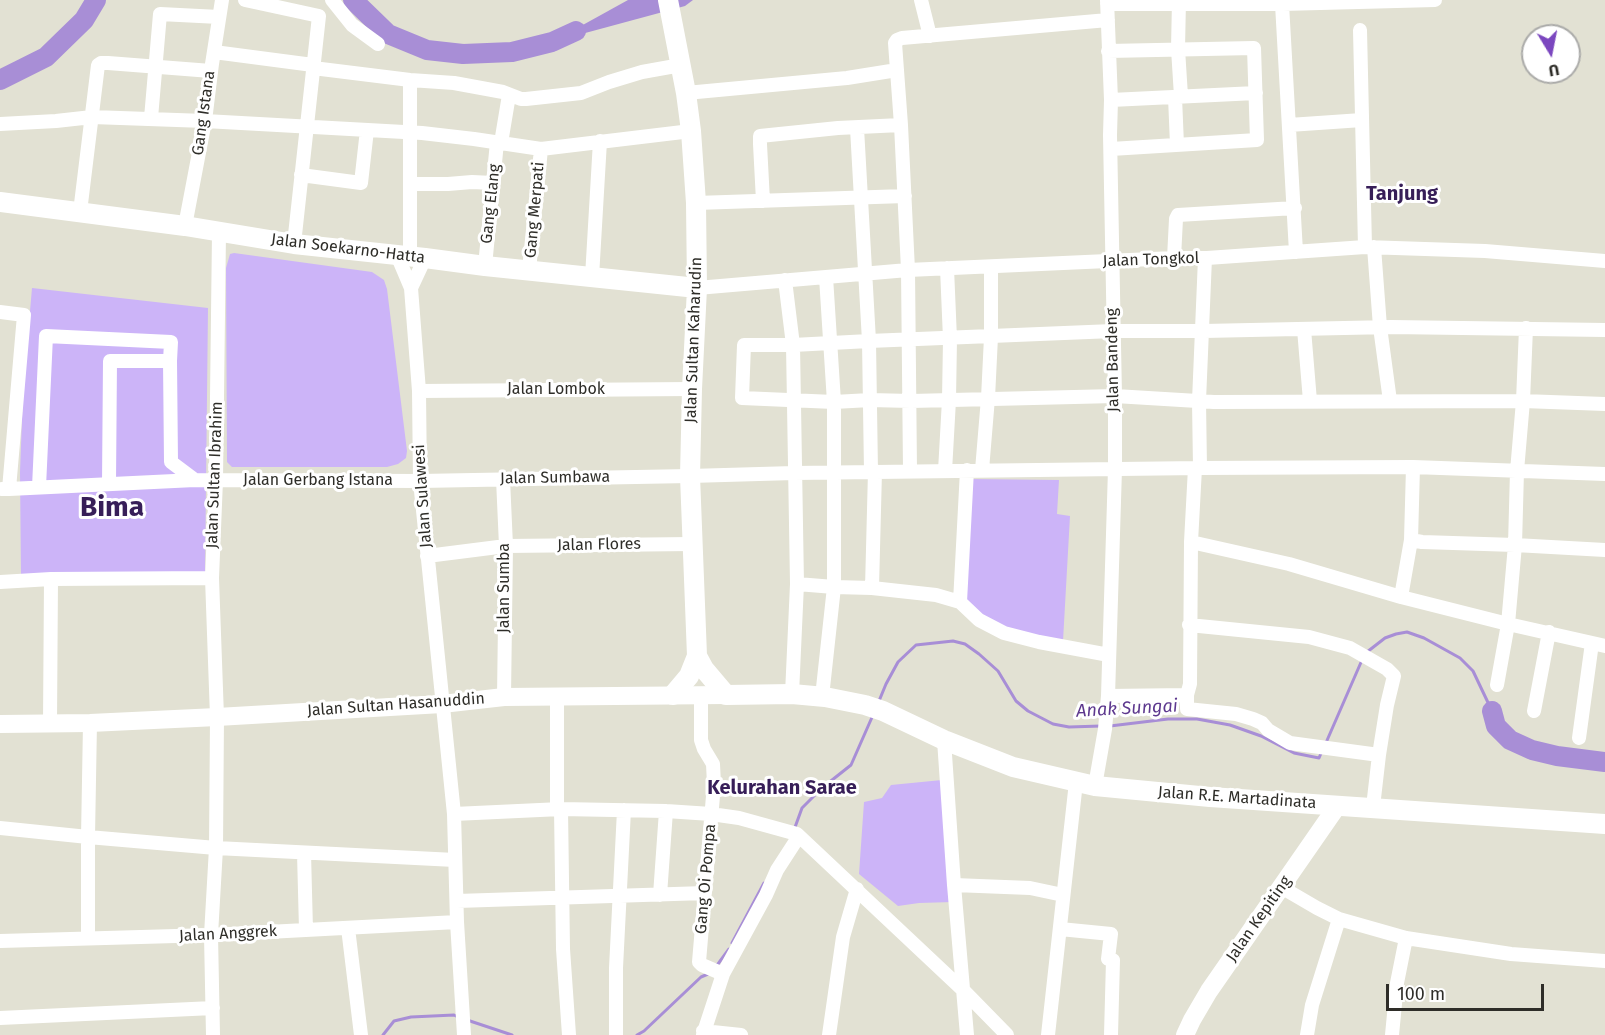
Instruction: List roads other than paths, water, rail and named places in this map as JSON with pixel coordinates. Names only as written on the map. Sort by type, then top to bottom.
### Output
[{"type":"highway","name":"Jalan Sultan Kaharudin","points":[[668,0],[686,93],[696,203],[697,288],[690,476],[697,656]]},
{"type":"highway","name":"Jalan Soekarno-Hatta","points":[[0,202],[185,226],[294,244],[697,288]]},
{"type":"highway","points":[[697,656],[704,669],[726,695]]},
{"type":"highway","points":[[672,695],[688,676],[697,656]]},
{"type":"highway","name":"Jalan Sultan Hasanuddin","points":[[726,695],[792,694],[822,697]]},
{"type":"highway","name":"Jalan R.E. Martadinata","points":[[822,697],[874,708],[944,740],[1013,767],[1095,786],[1210,797],[1605,824]]},
{"type":"main road","name":"Jalan Sultan Hasanuddin","points":[[0,724],[90,723],[217,717],[442,704],[504,698],[726,695]]},
{"type":"main road","name":"Jalan Kepiting","points":[[1185,1035],[1209,990],[1338,805]]},
{"type":"street","name":"Gang Istana","points":[[185,226],[205,121],[222,0]]},
{"type":"street","points":[[245,0],[319,16],[294,244]]},
{"type":"street","points":[[332,0],[352,25],[378,44]]},
{"type":"street","points":[[921,0],[930,36]]},
{"type":"street","points":[[1107,2],[1282,4],[1435,0]]},
{"type":"street","name":"Jalan Bandeng","points":[[1095,786],[1108,696],[1115,469],[1111,100],[1107,2]]},
{"type":"street","points":[[1177,145],[1179,2]]},
{"type":"street","points":[[1282,4],[1296,252]]},
{"type":"street","points":[[151,118],[160,14],[219,18]]},
{"type":"street","points":[[910,471],[908,270],[895,47],[897,40],[1108,20]]},
{"type":"street","points":[[1360,30],[1369,247],[1390,401]]},
{"type":"street","points":[[1108,51],[1254,48],[1256,93],[1257,141],[1111,149]]},
{"type":"street","points":[[214,52],[410,80],[454,83],[503,92],[521,99],[581,93],[642,72],[681,65]]},
{"type":"street","points":[[80,212],[98,65],[108,63],[211,70]]},
{"type":"street","points":[[686,93],[847,78],[897,70]]},
{"type":"street","points":[[410,80],[411,256]]},
{"type":"street","points":[[1111,100],[1256,93]]},
{"type":"street","name":"Gang Elang","points":[[485,266],[493,183],[509,95]]},
{"type":"street","points":[[0,124],[92,117],[151,118],[410,132],[541,149],[691,131]]},
{"type":"street","points":[[1289,125],[1362,120]]},
{"type":"street","points":[[764,201],[760,136],[901,125]]},
{"type":"street","points":[[857,128],[869,341],[873,472],[873,588]]},
{"type":"street","points":[[301,175],[361,183],[367,130]]},
{"type":"street","points":[[592,277],[600,141]]},
{"type":"street","name":"Gang Merpati","points":[[529,270],[541,149]]},
{"type":"street","points":[[410,184],[493,183]]},
{"type":"street","points":[[696,203],[905,196]]},
{"type":"street","points":[[1174,258],[1178,215],[1295,208]]},
{"type":"street","name":"Jalan Sultan Ibrahim","points":[[213,1035],[211,935],[216,848],[217,717],[212,578],[216,480],[219,232]]},
{"type":"street","name":"Jalan Tongkol","points":[[697,288],[865,272],[1205,258],[1369,247],[1485,251],[1605,261]]},
{"type":"street","name":"Jalan Sulawesi","points":[[411,256],[411,288]]},
{"type":"street","name":"Jalan Sulawesi","points":[[411,256],[411,288],[419,391],[420,481],[454,814],[457,922],[464,1035]]},
{"type":"street","points":[[1205,258],[1197,468],[1191,542],[1190,684],[1187,709],[1236,714],[1262,723],[1268,730],[1290,742],[1379,755]]},
{"type":"street","points":[[982,470],[991,337],[991,267]]},
{"type":"street","points":[[945,471],[950,339],[947,268]]},
{"type":"street","points":[[822,697],[834,587],[834,402],[826,277]]},
{"type":"street","points":[[785,280],[793,345],[794,401],[796,584],[792,694]]},
{"type":"street","points":[[0,312],[24,315],[4,489]]},
{"type":"street","points":[[1605,330],[1380,327],[1201,332],[1113,331],[793,345],[744,345],[742,398],[834,402],[1115,396],[1199,401],[1523,401],[1605,404]]},
{"type":"street","points":[[1304,328],[1310,401]]},
{"type":"street","points":[[1497,685],[1508,624],[1515,545],[1526,328]]},
{"type":"street","points":[[39,487],[46,336],[171,342],[171,462],[195,480]]},
{"type":"street","points":[[109,483],[110,361],[170,361]]},
{"type":"street","name":"Jalan Lombok","points":[[419,391],[692,389]]},
{"type":"street","points":[[1401,597],[1411,540],[1413,467]]},
{"type":"street","name":"Jalan Sumbawa","points":[[420,481],[835,472],[1197,468],[1413,467],[1605,474]]},
{"type":"street","points":[[960,602],[967,470]]},
{"type":"street","name":"Jalan Sumba","points":[[503,479],[506,546],[504,698]]},
{"type":"street","name":"Jalan Gerbang Istana","points":[[4,489],[195,480],[420,481]]},
{"type":"street","points":[[1411,540],[1605,550]]},
{"type":"street","points":[[1191,542],[1288,564],[1401,597],[1598,645],[1580,738]]},
{"type":"street","name":"Jalan Flores","points":[[427,556],[506,546],[692,544]]},
{"type":"street","points":[[0,582],[51,579],[212,578]]},
{"type":"street","points":[[50,723],[51,579]]},
{"type":"street","points":[[796,584],[873,588],[936,595],[960,602],[979,620],[1004,633],[1109,655]]},
{"type":"street","points":[[1189,625],[1309,636],[1350,648],[1394,675],[1379,755],[1373,807]]},
{"type":"street","points":[[1534,711],[1549,633]]},
{"type":"street","name":"Gang Oi Pompa","points":[[701,695],[701,740],[713,764],[714,784],[705,893],[713,968]]},
{"type":"street","points":[[1108,696],[1187,695]]},
{"type":"street","points":[[557,696],[563,949],[569,1035]]},
{"type":"street","points":[[88,938],[90,723]]},
{"type":"street","points":[[944,740],[967,1035]]},
{"type":"street","points":[[1048,1035],[1076,782]]},
{"type":"street","points":[[454,814],[559,809],[666,811],[739,818],[794,833],[964,990],[1007,1035]]},
{"type":"street","points":[[616,1035],[616,968],[624,810]]},
{"type":"street","points":[[660,895],[666,811]]},
{"type":"street","points":[[0,828],[216,848],[455,861]]},
{"type":"street","points":[[741,1035],[703,1033],[713,968],[766,895],[794,833]]},
{"type":"street","points":[[304,853],[306,930]]},
{"type":"street","points":[[954,885],[1030,888],[1063,895]]},
{"type":"street","points":[[1281,887],[1339,919],[1406,938],[1511,954],[1605,961]]},
{"type":"street","points":[[829,1035],[841,947],[857,890]]},
{"type":"street","points":[[457,902],[488,899],[562,899],[705,893]]},
{"type":"street","points":[[1307,1035],[1312,1005],[1339,919]]},
{"type":"street","name":"Jalan Anggrek","points":[[0,940],[211,935],[457,922]]},
{"type":"street","points":[[348,928],[361,1035]]},
{"type":"street","points":[[1060,929],[1111,934],[1108,959],[1113,960],[1111,1035]]},
{"type":"street","points":[[1392,1035],[1397,983],[1406,938]]},
{"type":"street","points":[[0,1018],[213,1008]]},
{"type":"waterway","points":[[0,80],[46,57],[84,20],[96,0]]},
{"type":"waterway","points":[[353,0],[388,34],[427,50],[463,54],[512,52],[552,42],[576,31]]},
{"type":"waterway","name":"Anak Sungai","points":[[1367,652],[1385,638],[1396,634],[1407,632],[1424,638],[1460,658],[1473,671],[1492,711]]},
{"type":"waterway","name":"Anak Sungai","points":[[879,701],[898,662],[916,645],[953,641],[965,644],[998,671],[1016,701],[1028,711],[1053,724],[1069,727],[1101,726]]},
{"type":"waterway","name":"Anak Sungai","points":[[1325,745],[1362,660]]},
{"type":"waterway","points":[[1492,711],[1496,726],[1510,740],[1532,750],[1557,756],[1605,762]]},
{"type":"waterway","name":"Anak Sungai","points":[[794,830],[802,808],[822,788],[851,765],[873,715]]},
{"type":"waterway","name":"Anak Sungai","points":[[1110,726],[1168,719],[1197,719],[1230,725],[1261,736],[1294,753],[1319,758],[1322,751]]},
{"type":"waterway","name":"Anak Sungai","points":[[732,943],[764,883]]},
{"type":"waterway","name":"Anak Sungai","points":[[715,968],[729,949]]},
{"type":"waterway","name":"Anak Sungai","points":[[637,1035],[701,977],[708,974]]},
{"type":"waterway","name":"Anak Sungai","points":[[383,1035],[394,1021],[411,1017],[454,1015],[458,1017]]},
{"type":"waterway","name":"Anak Sungai","points":[[467,1020],[512,1035]]},
{"type":"district","name":"Tanjung","points":[[1402,194]]},
{"type":"district","name":"Bima","points":[[112,508]]},
{"type":"district","name":"Kelurahan Sarae","points":[[782,788]]}]
